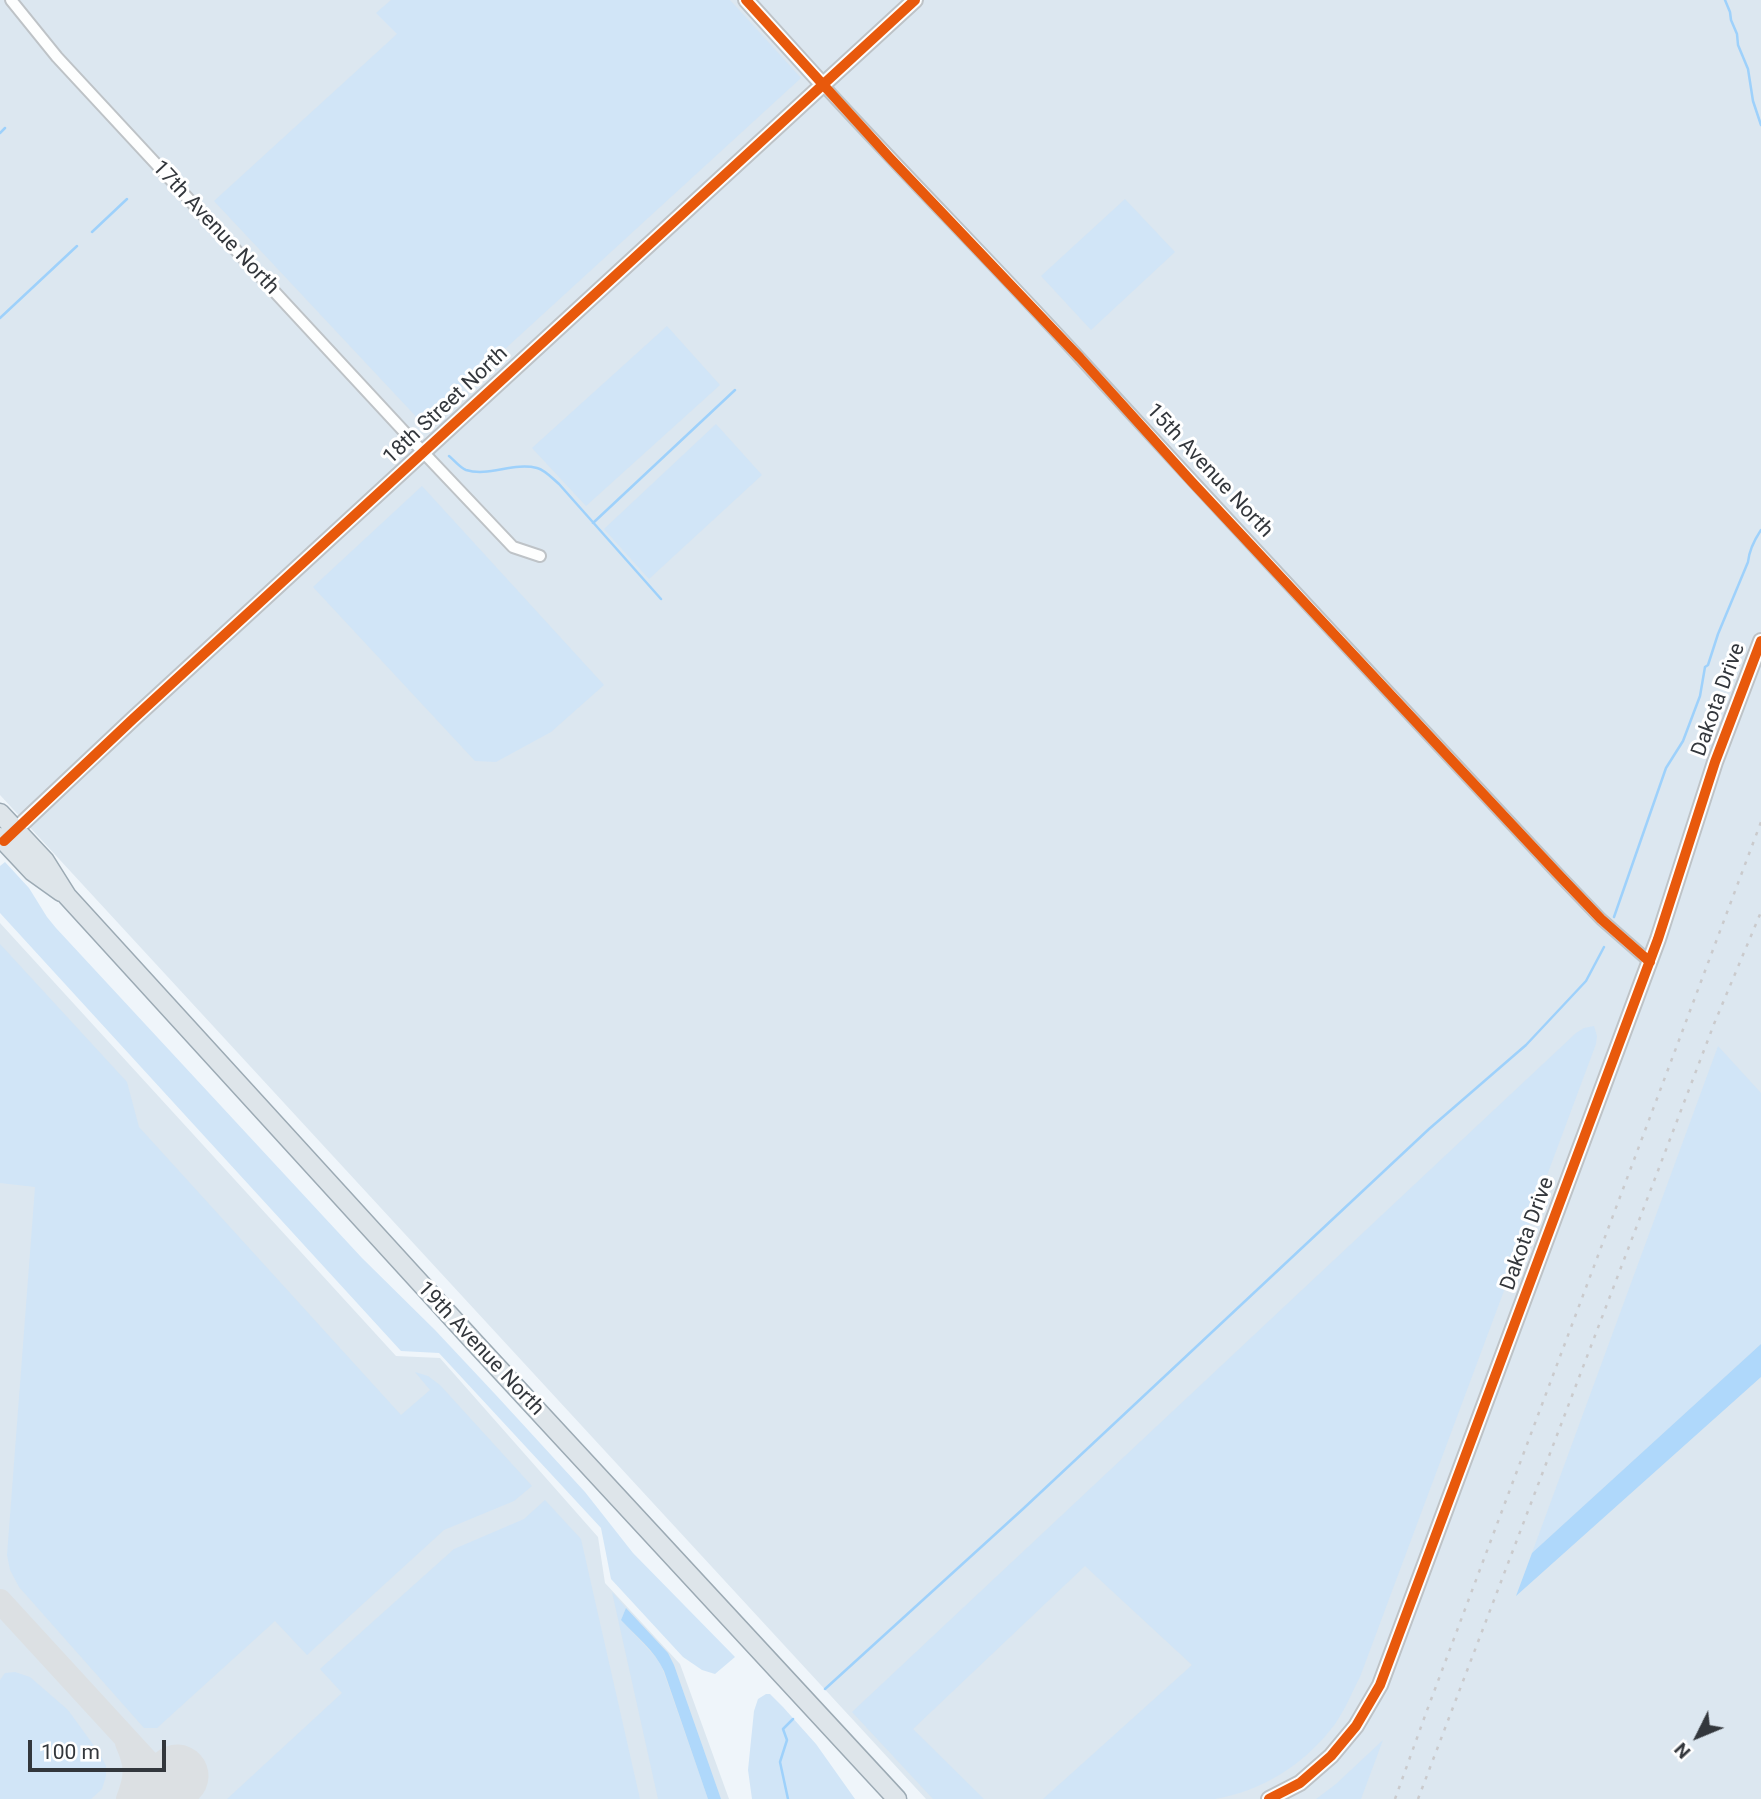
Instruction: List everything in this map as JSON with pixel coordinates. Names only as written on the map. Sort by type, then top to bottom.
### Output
[{"type":"main road","name":"19th Avenue North","points":[[0,813],[6,836],[45,861],[67,896],[253,1101],[897,1799]]},
{"type":"street","name":"17th Avenue North","points":[[10,0],[66,67],[423,453],[513,547],[540,556]]},
{"type":"street","name":"15th Avenue North","points":[[746,0],[1548,864],[1601,919],[1650,962]]},
{"type":"street","name":"18th Street North","points":[[6,836],[915,0]]},
{"type":"street","name":"Dakota Drive","points":[[1269,1799],[1300,1783],[1331,1756],[1356,1726],[1380,1685],[1650,962],[1715,762],[1761,641]]},
{"type":"shaded area","points":[[0,0],[1761,0],[1761,1799],[926,1799],[0,795]]},
{"type":"shaded area","points":[[391,0],[730,0],[801,78],[423,424],[214,201],[397,34],[376,13]]},
{"type":"shaded area","points":[[1125,199],[1175,252],[1091,330],[1041,276]]},
{"type":"shaded area","points":[[667,326],[720,385],[586,506],[532,448]]},
{"type":"shaded area","points":[[716,424],[762,475],[649,579],[604,529]]},
{"type":"shaded area","points":[[422,486],[604,685],[551,732],[496,762],[475,761],[313,587]]},
{"type":"shaded area","points":[[5,862],[29,888],[56,928],[362,1258],[495,1394],[585,1492],[633,1553],[735,1657],[715,1674],[702,1670],[683,1657],[611,1579],[601,1528],[439,1353],[401,1351],[0,913],[0,866]]},
{"type":"shaded area","points":[[0,923],[396,1356],[440,1358],[598,1537],[605,1583],[680,1664],[729,1799],[0,1799]]},
{"type":"shaded area","points":[[0,944],[127,1082],[139,1127],[401,1415],[430,1390],[415,1372],[428,1376],[440,1385],[532,1486],[514,1501],[444,1530],[307,1655],[275,1621],[157,1728],[144,1728],[19,1587],[10,1570],[7,1555],[35,1187],[0,1183]]},
{"type":"shaded area","points":[[1594,1026],[1596,1044],[1360,1677],[1339,1719],[1323,1738],[1297,1763],[1282,1773],[1250,1790],[1215,1799],[1043,1799],[1192,1665],[1085,1566],[913,1729],[984,1799],[933,1799],[852,1712],[1576,1033]]},
{"type":"shaded area","points":[[1718,1046],[1761,1093],[1761,1344],[1532,1553]]},
{"type":"shaded area","points":[[1761,1344],[1761,1377],[1516,1596],[1532,1553]]},
{"type":"shaded area","points":[[545,1500],[581,1539],[640,1799],[227,1799],[342,1693],[320,1669],[454,1549],[524,1519]]},
{"type":"shaded area","points":[[612,1592],[626,1608],[621,1620],[660,1662],[708,1799],[658,1799]]},
{"type":"shaded area","points":[[626,1608],[668,1653],[674,1665],[721,1799],[708,1799],[664,1671],[650,1650],[621,1620]]},
{"type":"shaded area","points":[[15,1672],[30,1677],[68,1710],[100,1754],[106,1766],[106,1776],[102,1789],[91,1799],[0,1799],[0,1680],[5,1673]]},
{"type":"shaded area","points":[[770,1694],[783,1707],[816,1744],[855,1799],[752,1799],[748,1770],[754,1711],[758,1699]]},
{"type":"shaded area","points":[[1383,1740],[1361,1799],[1316,1799],[1336,1784]]},
{"type":"waterway","points":[[1725,0],[1748,69],[1753,101],[1761,125]]},
{"type":"waterway","points":[[0,133],[5,128]]},
{"type":"waterway","points":[[92,232],[127,199]]},
{"type":"waterway","points":[[0,318],[77,246]]},
{"type":"waterway","points":[[593,523],[735,390]]},
{"type":"waterway","points":[[449,456],[464,469],[475,472],[519,467],[537,468],[546,472],[661,599]]},
{"type":"waterway","points":[[1614,917],[1666,768],[1683,741],[1700,696],[1705,667],[1761,530]]},
{"type":"waterway","points":[[825,1689],[1024,1508],[1429,1129],[1526,1045],[1586,981],[1604,947]]},
{"type":"waterway","points":[[788,1799],[780,1762],[787,1740],[783,1729],[793,1719]]},
{"type":"taxiway","points":[[0,1601],[179,1799]]},
{"type":"taxiway","points":[[127,1743],[135,1771],[128,1799]]},
{"type":"runway","points":[[152,1799],[177,1776]]},
{"type":"railway","points":[[1395,1799],[1761,822]]},
{"type":"railway","points":[[1418,1799],[1714,1024],[1761,912]]},
{"type":"cycle path","points":[[746,0],[1557,873],[1601,919],[1650,962]]},
{"type":"cycle path","points":[[4,841],[133,719],[915,0]]},
{"type":"cycle path","points":[[1269,1799],[1300,1783],[1331,1756],[1356,1726],[1380,1685],[1658,939],[1715,762],[1761,641]]}]
